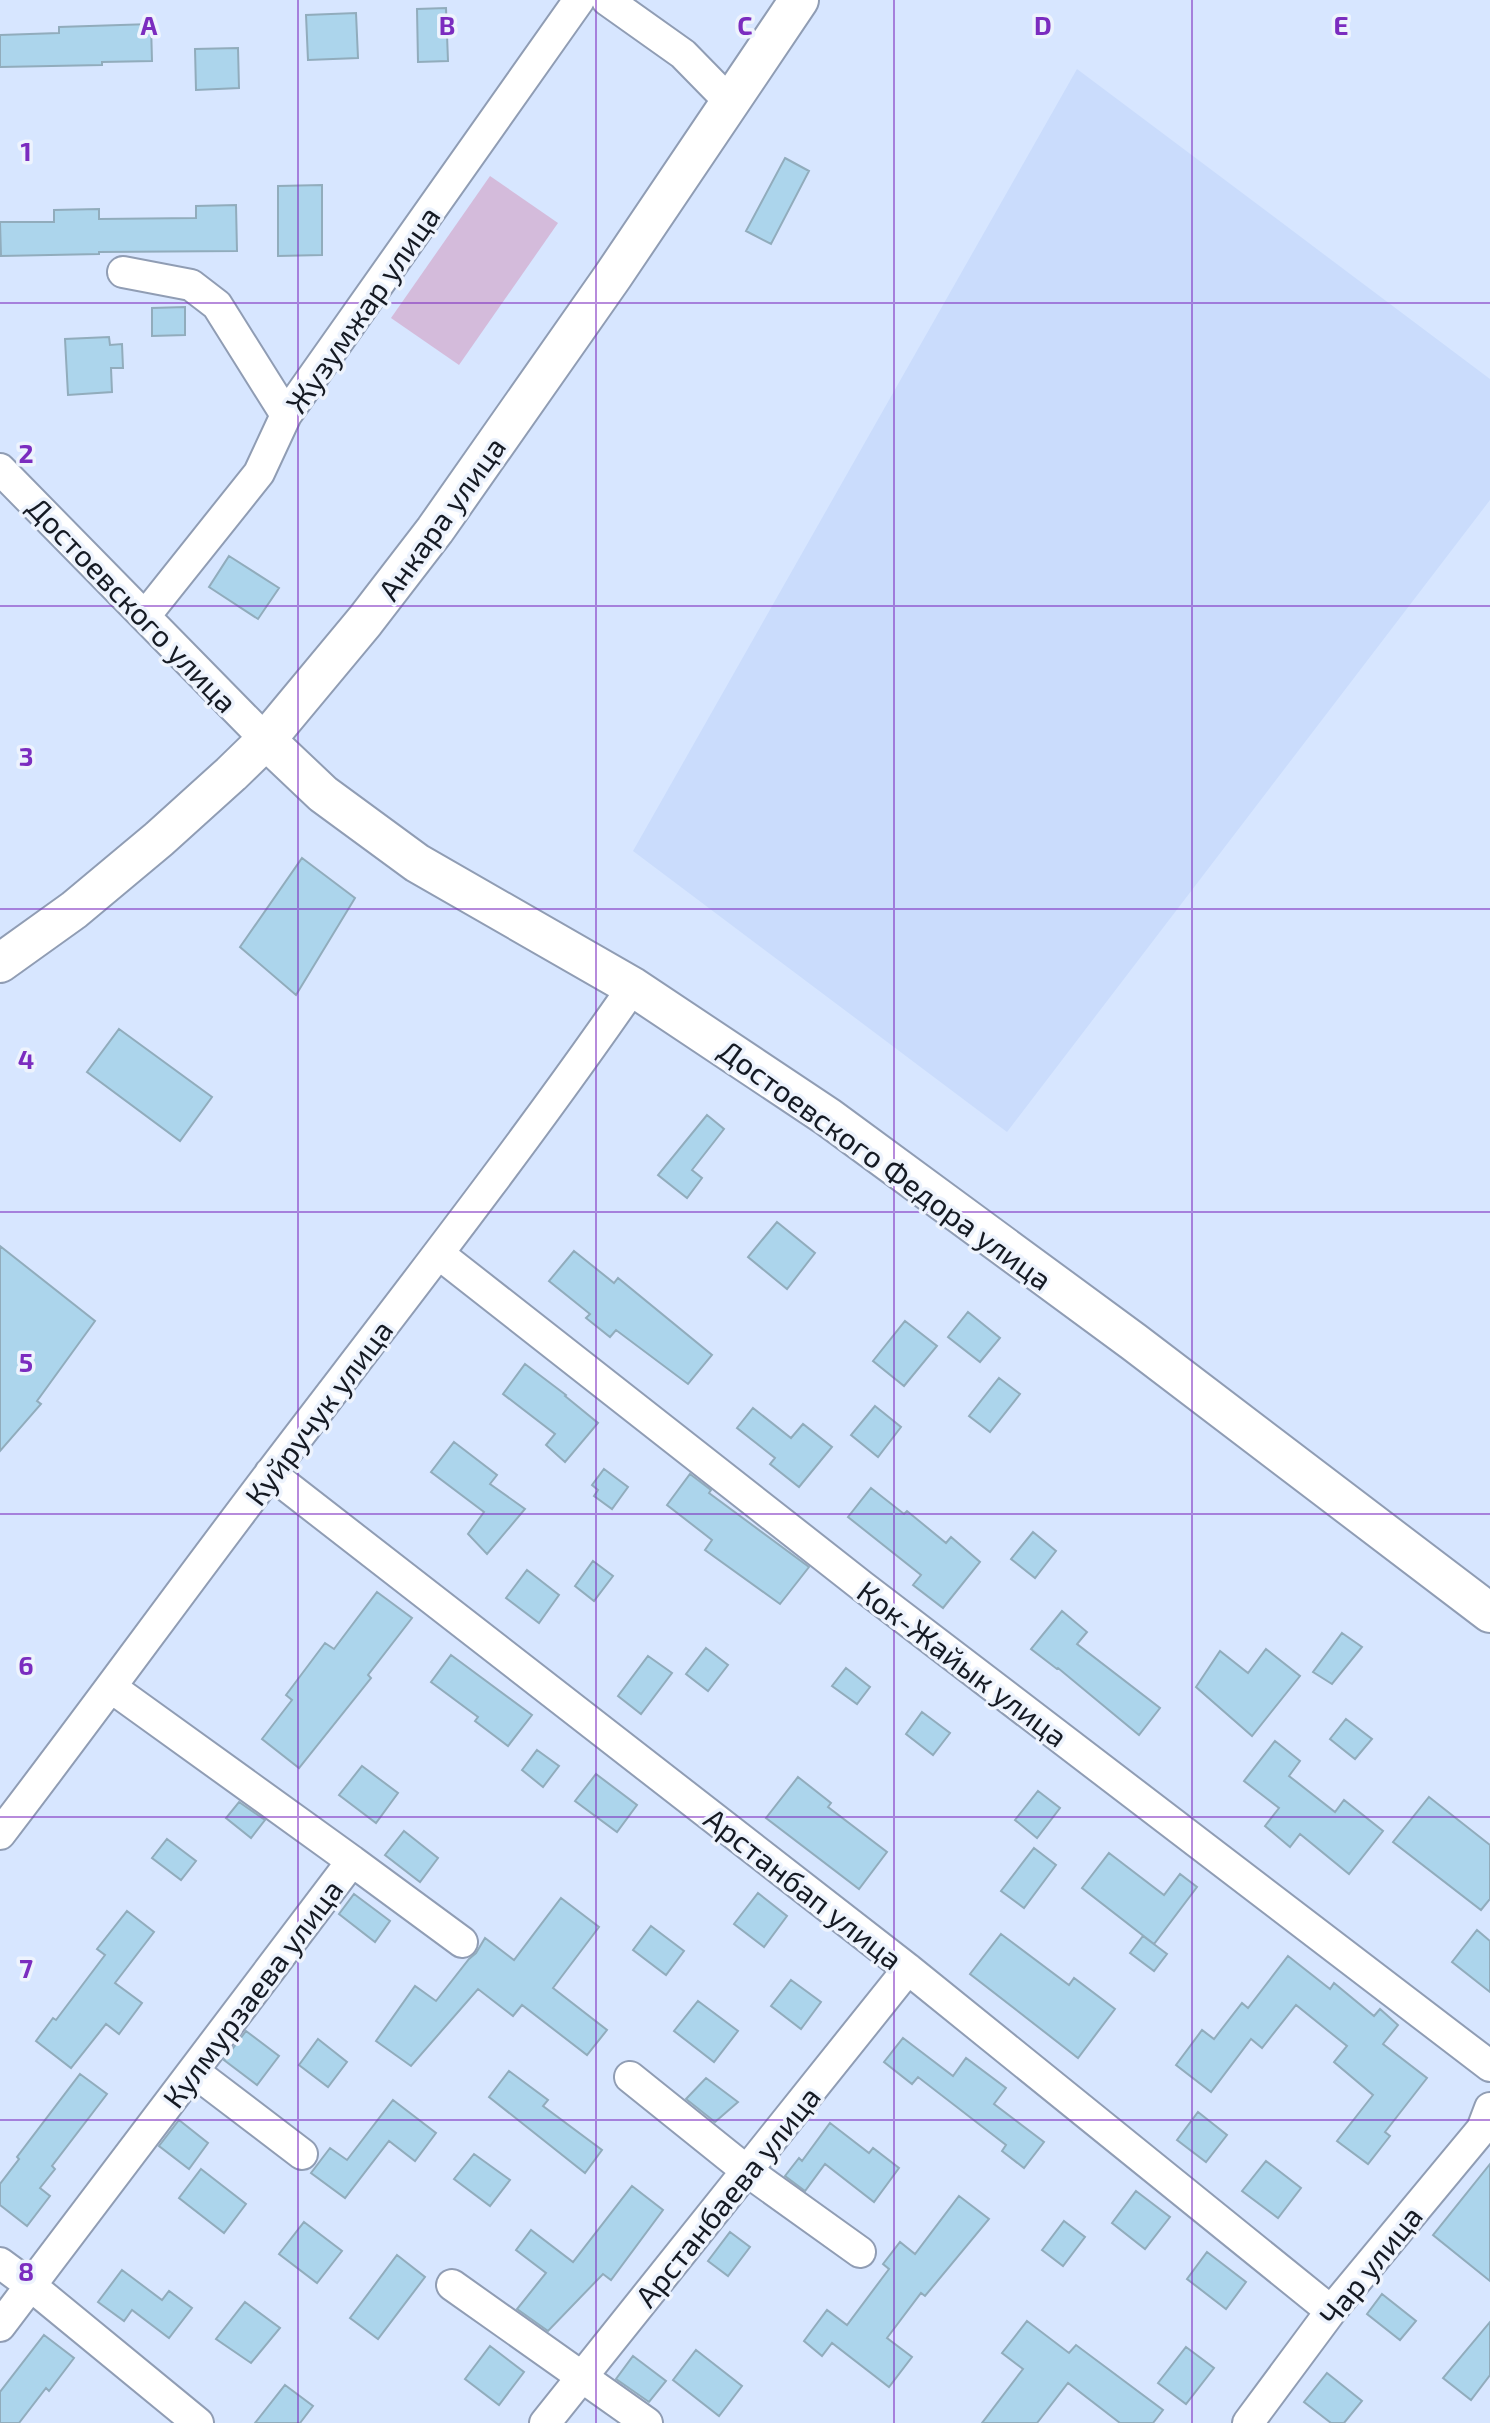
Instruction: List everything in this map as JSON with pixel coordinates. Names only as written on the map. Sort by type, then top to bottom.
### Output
[{"type":"main road","name":"Анкара улица","points":[[0,963],[74,910],[159,839],[266,740],[365,621],[435,530],[613,276],[799,0]]},
{"type":"main road","name":"Достоевского Федора улица","points":[[266,740],[323,794],[417,863],[633,987],[828,1117],[1134,1342],[1490,1613]]},
{"type":"street","name":"Жузумжар улица","points":[[145,616],[259,473],[286,415],[579,0]]},
{"type":"street","points":[[607,0],[683,54],[730,102]]},
{"type":"street","points":[[123,272],[191,285],[217,305],[286,415]]},
{"type":"street","name":"Достоевского улица","points":[[0,469],[266,740]]},
{"type":"street","name":"Куйручук улица","points":[[0,1834],[270,1473],[439,1254],[633,987]]},
{"type":"street","name":"Кок-Жайык улица","points":[[439,1254],[862,1586],[1490,2066]]},
{"type":"street","name":"Арстанбап улица","points":[[270,1473],[908,1969],[1331,2311]]},
{"type":"street","name":"Кулмурзаева улица","points":[[0,2326],[352,1861],[112,1688]]},
{"type":"street","points":[[352,1861],[462,1942]]},
{"type":"street","name":"Арстанбаева улица","points":[[545,2423],[908,1969]]},
{"type":"street","points":[[193,2071],[302,2154]]},
{"type":"street","points":[[630,2077],[747,2171],[860,2252]]},
{"type":"street","name":"Чар улица","points":[[1248,2423],[1331,2311],[1487,2124]]},
{"type":"street","points":[[0,2263],[198,2423]]},
{"type":"street","points":[[452,2285],[647,2423]]},
{"type":"shaded area","points":[[1077,69],[1490,379],[1490,500],[1007,1132],[633,851]]},
{"type":"shaded area","points":[[490,176],[558,223],[459,365],[391,318]]},
{"type":"building","points":[[446,8],[448,61],[418,62],[417,9]]},
{"type":"building","points":[[356,13],[358,58],[308,60],[306,15]]},
{"type":"building","points":[[151,24],[152,61],[0,67],[0,35],[59,33],[59,27]]},
{"type":"building","points":[[238,48],[239,88],[196,90],[195,49]]},
{"type":"building","points":[[785,158],[809,171],[771,244],[746,231]]},
{"type":"building","points":[[322,185],[322,255],[278,256],[278,186]]},
{"type":"building","points":[[236,205],[237,251],[1,256],[0,222],[54,222],[54,210],[99,209],[99,219],[196,218],[196,206]]},
{"type":"building","points":[[185,307],[185,335],[152,336],[152,308]]},
{"type":"building","points":[[109,337],[110,345],[122,344],[123,368],[111,368],[112,392],[68,395],[65,339]]},
{"type":"building","points":[[229,556],[279,588],[258,619],[209,587]]},
{"type":"building","points":[[302,858],[355,898],[296,995],[240,947]]},
{"type":"building","points":[[119,1029],[212,1097],[180,1141],[87,1072]]},
{"type":"building","points":[[707,1115],[724,1129],[692,1170],[702,1178],[687,1198],[658,1175]]},
{"type":"building","points":[[777,1222],[815,1253],[787,1289],[748,1257]]},
{"type":"building","points":[[0,1246],[95,1321],[37,1401],[41,1404],[0,1451]]},
{"type":"building","points":[[574,1251],[614,1283],[618,1278],[712,1355],[688,1384],[616,1330],[610,1337],[586,1318],[590,1314],[549,1281]]},
{"type":"building","points":[[968,1312],[1000,1338],[980,1362],[948,1337]]},
{"type":"building","points":[[905,1321],[937,1346],[904,1386],[873,1361]]},
{"type":"building","points":[[525,1364],[598,1423],[565,1462],[546,1445],[555,1434],[503,1394]]},
{"type":"building","points":[[999,1378],[1020,1394],[990,1432],[969,1416]]},
{"type":"building","points":[[875,1406],[901,1427],[878,1457],[851,1435]]},
{"type":"building","points":[[753,1408],[791,1438],[803,1424],[832,1447],[799,1487],[770,1464],[775,1458],[737,1428]]},
{"type":"building","points":[[454,1442],[497,1475],[490,1484],[525,1509],[487,1554],[468,1534],[484,1512],[431,1472]]},
{"type":"building","points":[[604,1469],[628,1487],[612,1509],[594,1496],[598,1490],[592,1485]]},
{"type":"building","points":[[690,1474],[711,1490],[709,1493],[809,1567],[780,1604],[705,1550],[712,1540],[667,1505]]},
{"type":"building","points":[[871,1488],[904,1514],[907,1511],[946,1543],[951,1537],[980,1562],[943,1608],[913,1585],[921,1575],[848,1517]]},
{"type":"building","points":[[1033,1532],[1056,1551],[1035,1578],[1011,1559]]},
{"type":"building","points":[[593,1561],[613,1576],[594,1601],[575,1586]]},
{"type":"building","points":[[527,1570],[559,1595],[539,1623],[506,1598]]},
{"type":"building","points":[[377,1592],[412,1618],[368,1675],[371,1678],[299,1768],[262,1739],[292,1700],[286,1695],[325,1643],[334,1649]]},
{"type":"building","points":[[1062,1611],[1087,1632],[1077,1644],[1160,1708],[1139,1735],[1031,1649]]},
{"type":"building","points":[[1342,1633],[1362,1647],[1332,1684],[1313,1672]]},
{"type":"building","points":[[706,1648],[728,1665],[708,1691],[686,1674]]},
{"type":"building","points":[[1266,1649],[1300,1676],[1252,1736],[1196,1687],[1220,1651],[1248,1673]]},
{"type":"building","points":[[451,1655],[532,1715],[508,1746],[475,1721],[478,1717],[431,1682]]},
{"type":"building","points":[[648,1656],[672,1673],[641,1714],[618,1696]]},
{"type":"building","points":[[846,1668],[870,1687],[857,1704],[832,1686]]},
{"type":"building","points":[[922,1712],[950,1733],[933,1755],[906,1734]]},
{"type":"building","points":[[1346,1719],[1372,1739],[1355,1759],[1330,1739]]},
{"type":"building","points":[[1275,1741],[1300,1761],[1289,1776],[1335,1812],[1344,1800],[1383,1831],[1349,1874],[1300,1834],[1290,1847],[1265,1826],[1279,1808],[1244,1781]]},
{"type":"building","points":[[537,1750],[559,1766],[543,1787],[522,1770]]},
{"type":"building","points":[[362,1766],[398,1793],[376,1823],[339,1795]]},
{"type":"building","points":[[596,1774],[637,1805],[617,1832],[575,1801]]},
{"type":"building","points":[[798,1777],[831,1803],[828,1807],[887,1852],[859,1889],[766,1818]]},
{"type":"building","points":[[1038,1791],[1060,1808],[1037,1838],[1015,1820]]},
{"type":"building","points":[[1429,1797],[1490,1845],[1490,1899],[1481,1910],[1393,1842]]},
{"type":"building","points":[[239,1802],[265,1820],[251,1838],[226,1818]]},
{"type":"building","points":[[404,1831],[438,1858],[420,1882],[385,1855]]},
{"type":"building","points":[[167,1839],[196,1861],[181,1880],[152,1858]]},
{"type":"building","points":[[1034,1848],[1056,1865],[1024,1908],[1001,1891]]},
{"type":"building","points":[[1109,1853],[1164,1895],[1180,1874],[1197,1887],[1154,1944],[1082,1888]]},
{"type":"building","points":[[758,1893],[787,1916],[764,1947],[734,1924]]},
{"type":"building","points":[[354,1894],[390,1921],[375,1942],[339,1914]]},
{"type":"building","points":[[561,1898],[599,1927],[553,1988],[607,2030],[587,2055],[522,2005],[513,2016],[478,1989],[411,2066],[376,2041],[415,1986],[436,2001],[485,1938],[514,1960]]},
{"type":"building","points":[[127,1911],[154,1932],[115,1983],[142,2003],[119,2034],[106,2024],[71,2068],[36,2041],[53,2018],[56,2020],[105,1955],[97,1949]]},
{"type":"building","points":[[651,1926],[684,1951],[666,1975],[633,1950]]},
{"type":"building","points":[[1477,1930],[1490,1941],[1490,1992],[1452,1962]]},
{"type":"building","points":[[1001,1934],[1069,1985],[1074,1978],[1115,2009],[1078,2058],[970,1974]]},
{"type":"building","points":[[1143,1936],[1167,1954],[1154,1971],[1130,1953]]},
{"type":"building","points":[[1288,1956],[1330,1989],[1334,1983],[1374,2016],[1380,2009],[1398,2025],[1383,2044],[1427,2078],[1385,2132],[1390,2136],[1368,2164],[1337,2141],[1373,2095],[1334,2062],[1347,2046],[1296,2005],[1262,2048],[1251,2039],[1211,2092],[1176,2065],[1202,2030],[1214,2039],[1242,2003],[1248,2008]]},
{"type":"building","points":[[791,1980],[821,2002],[801,2029],[771,2006]]},
{"type":"building","points":[[698,2001],[738,2031],[714,2062],[674,2031]]},
{"type":"building","points":[[246,2031],[279,2056],[257,2085],[224,2060]]},
{"type":"building","points":[[903,2038],[953,2076],[966,2058],[1006,2088],[994,2104],[1044,2142],[1024,2168],[1002,2151],[1006,2145],[918,2077],[912,2084],[884,2062]]},
{"type":"building","points":[[318,2039],[347,2062],[328,2087],[299,2065]]},
{"type":"building","points":[[509,2071],[548,2100],[543,2106],[602,2150],[585,2173],[489,2097]]},
{"type":"building","points":[[80,2074],[107,2094],[52,2166],[55,2169],[40,2188],[50,2196],[27,2226],[0,2205],[0,2184]]},
{"type":"building","points":[[706,2078],[738,2102],[715,2122],[686,2099]]},
{"type":"building","points":[[393,2100],[436,2133],[415,2161],[389,2141],[345,2198],[311,2173],[330,2148],[347,2160]]},
{"type":"building","points":[[1198,2112],[1227,2135],[1206,2162],[1177,2140]]},
{"type":"building","points":[[179,2120],[208,2143],[189,2169],[159,2146]]},
{"type":"building","points":[[830,2123],[869,2153],[873,2148],[899,2168],[874,2202],[825,2164],[805,2191],[785,2176],[799,2158],[802,2161]]},
{"type":"building","points":[[474,2154],[510,2180],[490,2206],[454,2179]]},
{"type":"building","points":[[1266,2161],[1301,2188],[1278,2218],[1242,2191]]},
{"type":"building","points":[[1490,2164],[1490,2281],[1433,2235]]},
{"type":"building","points":[[201,2169],[246,2204],[224,2233],[179,2198]]},
{"type":"building","points":[[632,2186],[663,2210],[611,2280],[603,2274],[548,2331],[517,2309],[546,2273],[516,2250],[531,2230],[573,2262]]},
{"type":"building","points":[[1136,2191],[1170,2217],[1145,2249],[1112,2223]]},
{"type":"building","points":[[959,2196],[989,2219],[925,2296],[921,2293],[887,2338],[912,2357],[889,2387],[832,2343],[822,2356],[804,2341],[827,2310],[847,2325],[889,2269],[883,2264],[900,2242],[915,2254]]},
{"type":"building","points":[[1064,2221],[1085,2237],[1063,2266],[1042,2250]]},
{"type":"building","points":[[304,2222],[342,2251],[317,2283],[279,2254]]},
{"type":"building","points":[[730,2232],[750,2247],[728,2276],[708,2261]]},
{"type":"building","points":[[1207,2252],[1246,2282],[1226,2309],[1187,2279]]},
{"type":"building","points":[[397,2255],[425,2277],[378,2339],[350,2318]]},
{"type":"building","points":[[122,2270],[162,2300],[169,2291],[192,2308],[169,2338],[132,2310],[124,2321],[98,2302]]},
{"type":"building","points":[[1382,2294],[1416,2321],[1400,2340],[1367,2314]]},
{"type":"building","points":[[245,2302],[280,2328],[251,2363],[216,2339]]},
{"type":"building","points":[[1027,2321],[1069,2353],[1076,2345],[1163,2410],[1153,2423],[1120,2423],[1068,2383],[1037,2423],[982,2423],[1023,2369],[1002,2353]]},
{"type":"building","points":[[1490,2322],[1490,2375],[1471,2400],[1443,2378]]},
{"type":"building","points":[[44,2335],[74,2358],[19,2423],[0,2423],[0,2392]]},
{"type":"building","points":[[490,2346],[524,2372],[499,2405],[465,2379]]},
{"type":"building","points":[[1186,2347],[1214,2368],[1186,2404],[1158,2383]]},
{"type":"building","points":[[696,2350],[742,2386],[719,2416],[673,2380]]},
{"type":"building","points":[[633,2356],[666,2381],[649,2402],[616,2379]]},
{"type":"building","points":[[1327,2373],[1362,2401],[1344,2423],[1331,2423],[1304,2402]]},
{"type":"building","points":[[285,2385],[313,2406],[300,2423],[255,2423]]}]
